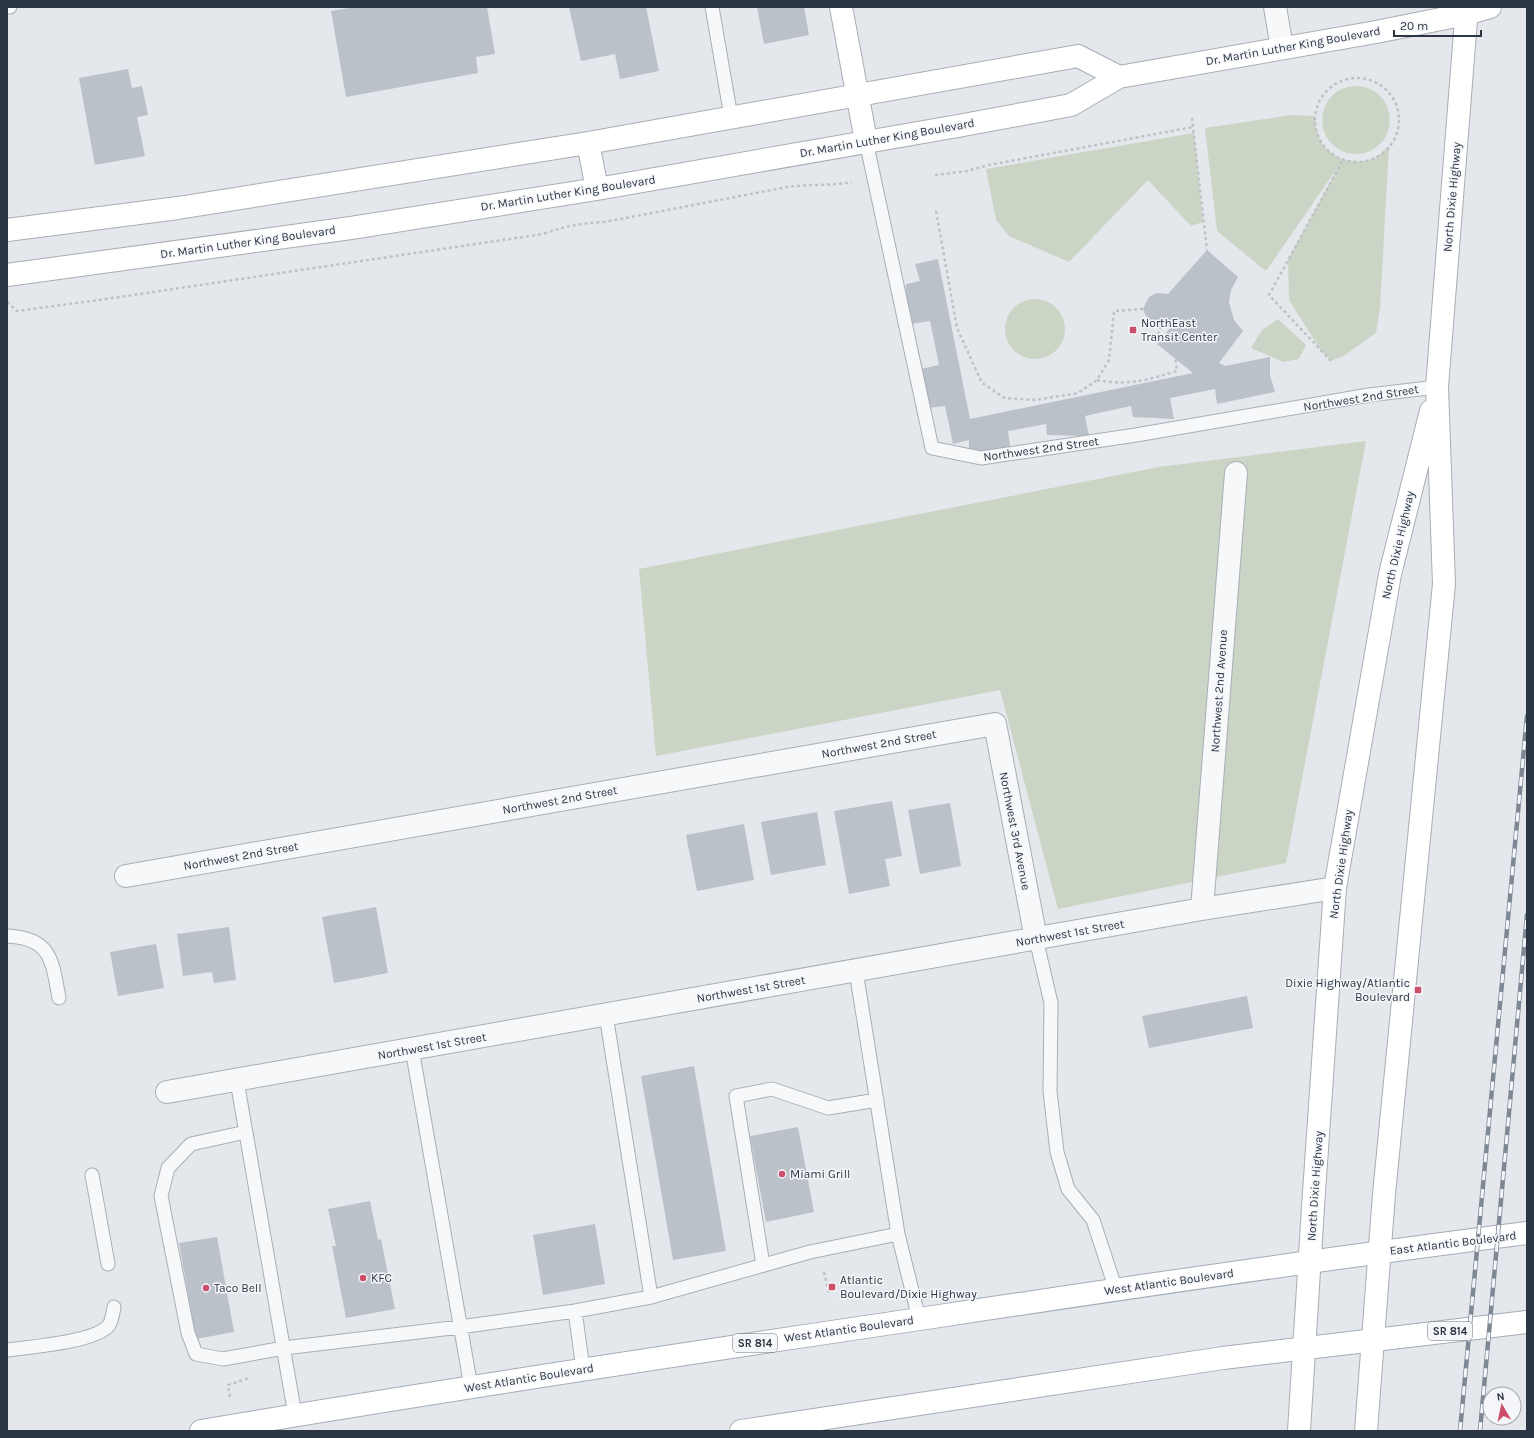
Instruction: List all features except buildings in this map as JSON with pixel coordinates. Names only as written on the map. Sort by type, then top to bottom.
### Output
[{"type":"main road","points":[[841,7],[866,142]]},
{"type":"main road","name":"Dr. Martin Luther King Boulevard","points":[[7,275],[351,228],[597,189],[1071,105],[1120,77],[1376,32],[1467,10],[1490,7]]},
{"type":"main road","name":"North Dixie Highway","points":[[1366,1431],[1379,1252],[1414,877],[1444,584],[1437,387],[1467,10]]},
{"type":"main road","points":[[7,230],[178,208],[588,142],[1078,56],[1120,77]]},
{"type":"main road","points":[[588,142],[597,189]]},
{"type":"main road","name":"North Dixie Highway","points":[[1300,1431],[1304,1349],[1335,888],[1390,574],[1437,387]]},
{"type":"main road","name":"East Atlantic Boulevard","points":[[1379,1252],[1527,1233]]},
{"type":"main road","name":"West Atlantic Boulevard","points":[[201,1431],[294,1423],[471,1387],[582,1369],[1379,1252]]},
{"type":"main road","name":"SR 814","points":[[741,1431],[1223,1358],[1527,1322]]},
{"type":"street","points":[[1276,7],[1282,48]]},
{"type":"street","name":"Northwest 2nd Avenue","points":[[1202,909],[1236,473]]},
{"type":"street","name":"Northwest 2nd Street","points":[[126,876],[994,724]]},
{"type":"street","name":"Northwest 3rd Avenue","points":[[994,724],[1036,939]]},
{"type":"street","name":"Northwest 1st Street","points":[[167,1092],[237,1081],[1202,909],[1335,888]]},
{"type":"lane","points":[[712,7],[731,117]]},
{"type":"lane","name":"Northwest 2nd Street","points":[[866,142],[932,448],[981,458],[1144,434],[1369,395],[1437,387]]},
{"type":"lane","points":[[7,936],[18,936],[33,940],[45,950],[52,963],[59,998]]},
{"type":"lane","points":[[1036,939],[1051,1003],[1050,1091],[1057,1152],[1068,1189],[1093,1220],[1116,1290]]},
{"type":"lane","points":[[856,971],[898,1234],[919,1319]]},
{"type":"lane","points":[[606,1015],[651,1297]]},
{"type":"lane","points":[[412,1050],[471,1387]]},
{"type":"lane","points":[[237,1081],[284,1348],[294,1423]]},
{"type":"lane","points":[[763,1265],[736,1096],[772,1089],[828,1108],[877,1100]]},
{"type":"lane","points":[[246,1132],[191,1144],[168,1168],[161,1196],[188,1333],[196,1354],[223,1359],[284,1348],[460,1327],[575,1311],[651,1297],[810,1252],[898,1234]]},
{"type":"lane","points":[[92,1175],[108,1264]]},
{"type":"lane","points":[[7,1350],[74,1340],[99,1334],[110,1325],[114,1307]]},
{"type":"lane","points":[[575,1311],[582,1369]]},
{"type":"path","points":[[1360,78],[1372,81],[1384,88],[1392,97],[1397,109],[1398,122],[1396,135],[1389,146],[1374,158],[1364,161],[1343,160],[1329,151],[1320,141],[1316,129],[1315,116],[1318,103],[1326,92],[1335,84],[1347,79],[1360,78]]},
{"type":"path","points":[[1192,118],[1207,250]]},
{"type":"path","points":[[935,175],[967,171],[988,165],[1193,127]]},
{"type":"path","points":[[1332,361],[1269,295],[1343,160]]},
{"type":"path","points":[[7,302],[17,311],[106,299],[543,234],[566,226],[587,222],[605,222],[787,187],[809,184],[838,184],[874,178]]},
{"type":"path","points":[[936,211],[957,328],[982,383],[1005,398],[1035,400],[1078,394],[1097,380],[1110,360],[1114,311],[1143,309]]},
{"type":"path","points":[[1097,380],[1114,383],[1145,381],[1177,371],[1175,356],[1157,339],[1162,322]]},
{"type":"path","points":[[823,1268],[829,1293]]},
{"type":"path","points":[[230,1396],[228,1385],[254,1377]]},
{"type":"green space","points":[[1356,86],[1369,89],[1380,96],[1387,107],[1390,120],[1387,133],[1380,144],[1369,151],[1356,154],[1343,151],[1332,144],[1325,133],[1322,120],[1325,107],[1332,96],[1343,89]]},
{"type":"green space","points":[[1292,115],[1315,116],[1316,128],[1324,147],[1344,160],[1359,162],[1367,161],[1378,156],[1389,146],[1380,308],[1376,333],[1345,355],[1331,361],[1320,349],[1289,300],[1288,260],[1340,164],[1266,271],[1217,231],[1205,128]]},
{"type":"green space","points":[[1194,133],[1203,222],[1191,226],[1148,180],[1069,262],[1009,236],[996,220],[986,169]]},
{"type":"green space","points":[[1035,299],[1052,304],[1060,312],[1065,329],[1060,346],[1052,354],[1035,359],[1018,354],[1010,346],[1005,329],[1010,312],[1018,304]]},
{"type":"green space","points":[[1278,319],[1306,345],[1299,359],[1283,362],[1251,348],[1262,330]]},
{"type":"green space","points":[[1366,441],[1286,863],[1058,909],[1000,690],[656,756],[639,569],[1159,467]]},
{"type":"railway","points":[[1460,1431],[1527,716]]},
{"type":"railway","points":[[1480,1431],[1527,915]]},
{"type":"place","name":"NorthEast Transit Center","points":[[1133,330]]},
{"type":"place","name":"Dixie Highway/Atlantic Boulevard","points":[[1418,990]]},
{"type":"place","name":"Miami Grill","points":[[782,1174]]},
{"type":"place","name":"KFC","points":[[363,1278]]},
{"type":"place","name":"Atlantic Boulevard/Dixie Highway","points":[[832,1287]]},
{"type":"place","name":"Taco Bell","points":[[206,1288]]}]
